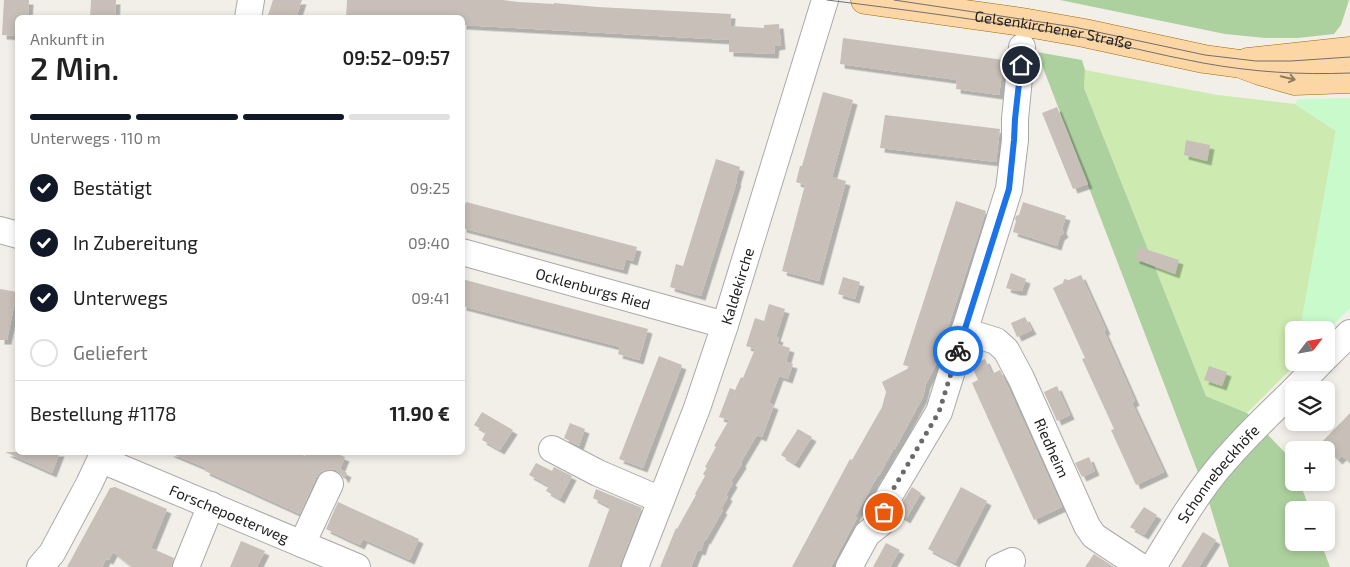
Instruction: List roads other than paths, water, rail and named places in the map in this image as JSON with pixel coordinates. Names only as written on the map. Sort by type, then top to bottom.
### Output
[{"type":"main road","name":"Gelsenkirchener Straße","points":[[864,0],[961,7],[1022,22],[1084,33],[1204,59],[1241,64],[1295,80],[1350,79]]},
{"type":"main road","name":"Gelsenkirchener Straße","points":[[1241,64],[1350,51]]},
{"type":"street","points":[[248,15],[251,0]]},
{"type":"street","name":"Kaldekirche","points":[[635,567],[698,408],[824,0]]},
{"type":"street","name":"Gelsenkirchener Straße","points":[[964,331],[1009,189],[1022,47]]},
{"type":"street","points":[[0,230],[15,233]]},
{"type":"street","name":"Ocklenburgs Ried","points":[[465,253],[725,325]]},
{"type":"street","points":[[849,567],[867,534],[882,522],[886,501],[939,412],[964,331]]},
{"type":"street","name":"Riedheim","points":[[964,331],[996,341],[1006,350],[1021,378],[1087,526],[1094,536],[1141,567]]},
{"type":"street","points":[[1335,348],[1350,333]]},
{"type":"street","name":"Schonnebeckhöfe","points":[[1303,381],[1312,371]]},
{"type":"street","name":"Schonnebeckhöfe","points":[[1152,567],[1190,506],[1216,471],[1285,399]]},
{"type":"street","points":[[552,449],[598,473],[661,500]]},
{"type":"street","points":[[40,567],[52,553],[103,456]]},
{"type":"street","name":"Forschepoeterweg","points":[[103,456],[210,505],[357,567]]},
{"type":"street","points":[[302,544],[330,484]]},
{"type":"street","points":[[186,567],[210,505]]},
{"type":"tram line","points":[[827,0],[1040,30],[1087,38],[1186,60],[1240,69],[1313,74],[1350,73]]},
{"type":"tram line","points":[[894,0],[1074,27],[1205,55],[1256,61],[1350,57]]}]
